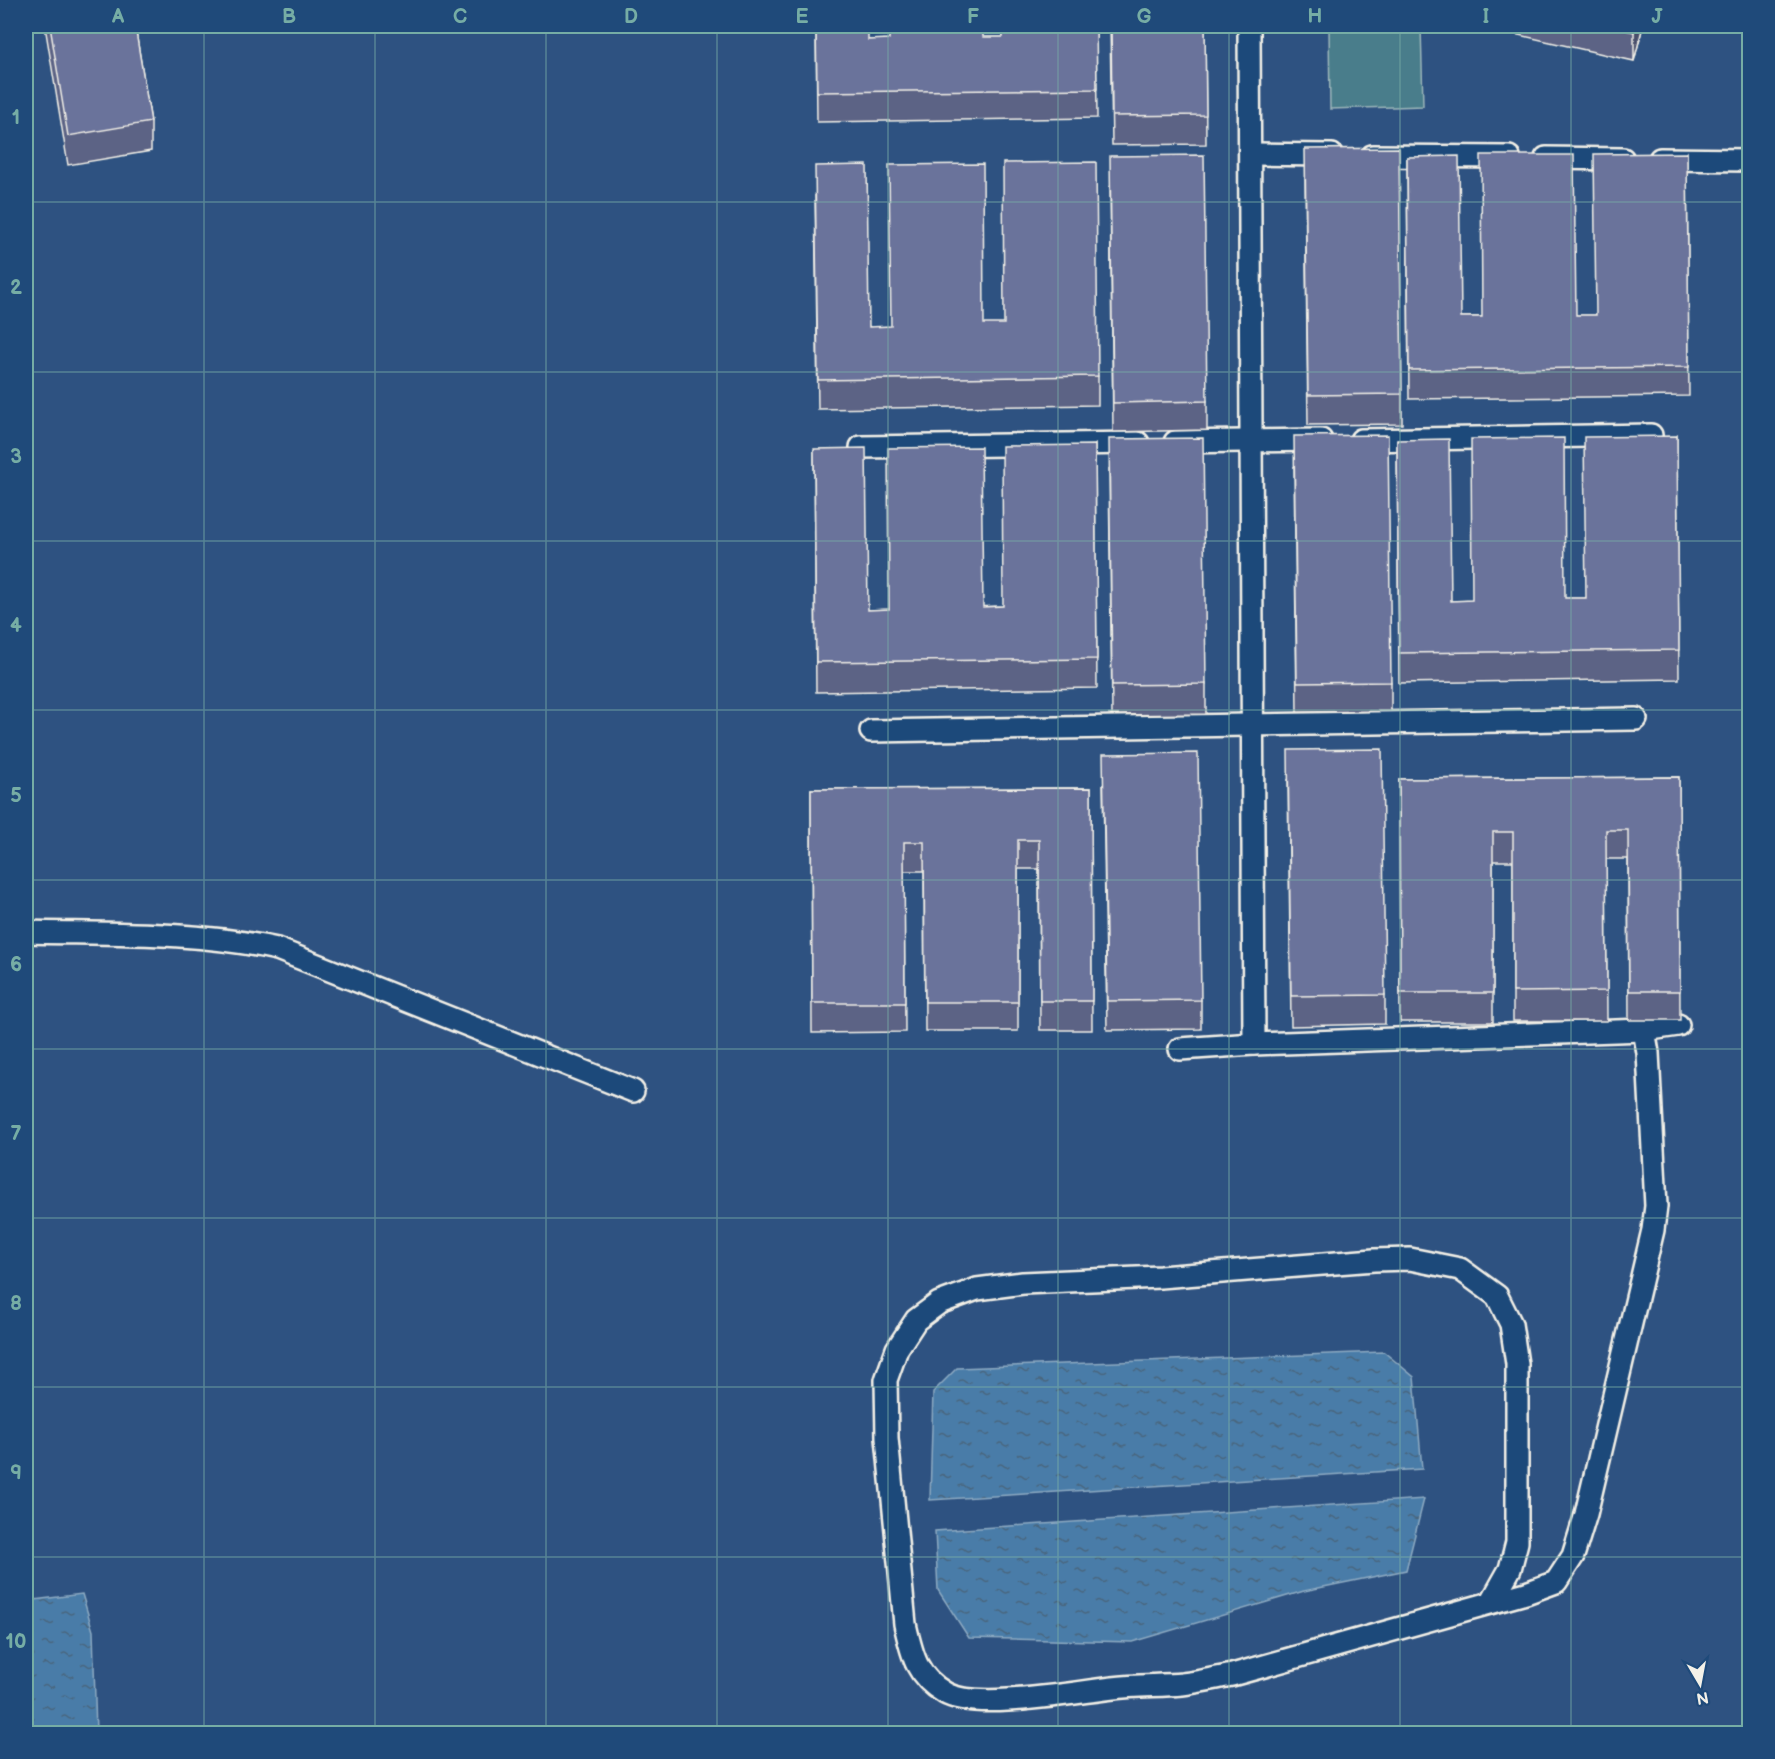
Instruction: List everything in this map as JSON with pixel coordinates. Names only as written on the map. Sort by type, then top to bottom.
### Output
[{"type":"lane","points":[[1249,26],[1254,1044]]},
{"type":"lane","points":[[1251,154],[1749,160]]},
{"type":"lane","points":[[861,447],[1651,435]]},
{"type":"lane","points":[[871,731],[1636,719]]},
{"type":"lane","points":[[26,932],[189,936],[240,941],[277,949],[633,1090]]},
{"type":"lane","points":[[1180,1049],[1254,1044],[1644,1030],[1678,1025]]},
{"type":"lane","points":[[1492,1602],[1510,1569],[1517,1542],[1517,1364],[1511,1324],[1497,1296],[1460,1269],[1410,1259],[1374,1260],[1160,1277],[1023,1283],[977,1289],[939,1303],[915,1320],[897,1349],[886,1380],[887,1438],[905,1624],[911,1653],[925,1679],[947,1695],[982,1701],[1184,1683],[1232,1675],[1526,1593],[1556,1582],[1574,1556],[1586,1514],[1653,1230],[1656,1206],[1650,1075],[1644,1030]]},
{"type":"green space","points":[[1329,26],[1421,26],[1423,106],[1330,109]]},
{"type":"water","points":[[1384,1352],[1414,1377],[1422,1469],[930,1500],[933,1392],[957,1368]]},
{"type":"water","points":[[1424,1499],[1406,1570],[1304,1591],[1132,1642],[969,1638],[938,1590],[935,1531]]},
{"type":"water","points":[[82,1594],[93,1631],[96,1733],[26,1733],[26,1601]]},
{"type":"building","points":[[50,26],[135,26],[151,122],[68,136]]},
{"type":"building","points":[[816,26],[868,26],[868,40],[889,39],[889,26],[983,26],[983,37],[1003,37],[1003,26],[1096,26],[1097,89],[817,92]]},
{"type":"building","points":[[1111,26],[1205,26],[1206,115],[1112,116]]},
{"type":"building","points":[[1606,26],[1636,26],[1634,32]]},
{"type":"building","points":[[1399,148],[1402,394],[1308,395],[1305,149]]},
{"type":"building","points":[[1687,153],[1689,367],[1409,370],[1407,157],[1459,156],[1461,317],[1482,317],[1481,155],[1574,155],[1576,315],[1596,315],[1594,154]]},
{"type":"building","points":[[1204,155],[1207,401],[1113,403],[1110,156]]},
{"type":"building","points":[[1096,162],[1098,376],[818,380],[815,166],[867,165],[869,327],[891,326],[889,165],[983,164],[984,324],[1004,324],[1003,163]]},
{"type":"building","points":[[1388,435],[1391,682],[1297,683],[1294,436]]},
{"type":"building","points":[[1677,436],[1679,650],[1399,653],[1397,440],[1449,439],[1451,601],[1472,600],[1471,439],[1564,438],[1565,598],[1586,598],[1584,437]]},
{"type":"building","points":[[1203,438],[1206,684],[1112,685],[1109,439]]},
{"type":"building","points":[[1095,445],[1097,659],[816,662],[814,449],[866,448],[868,610],[889,609],[888,448],[981,447],[983,607],[1003,606],[1002,446]]},
{"type":"building","points":[[1382,749],[1385,995],[1291,996],[1288,750]]},
{"type":"building","points":[[1198,753],[1201,1000],[1107,1001],[1103,754]]},
{"type":"building","points":[[1679,777],[1680,991],[1629,991],[1628,830],[1606,830],[1607,991],[1513,992],[1513,832],[1493,832],[1493,993],[1400,993],[1399,779]]},
{"type":"building","points":[[1091,788],[1092,1001],[1040,1001],[1039,840],[1018,840],[1018,1002],[925,1002],[924,842],[904,842],[905,1003],[812,1003],[811,789]]}]
